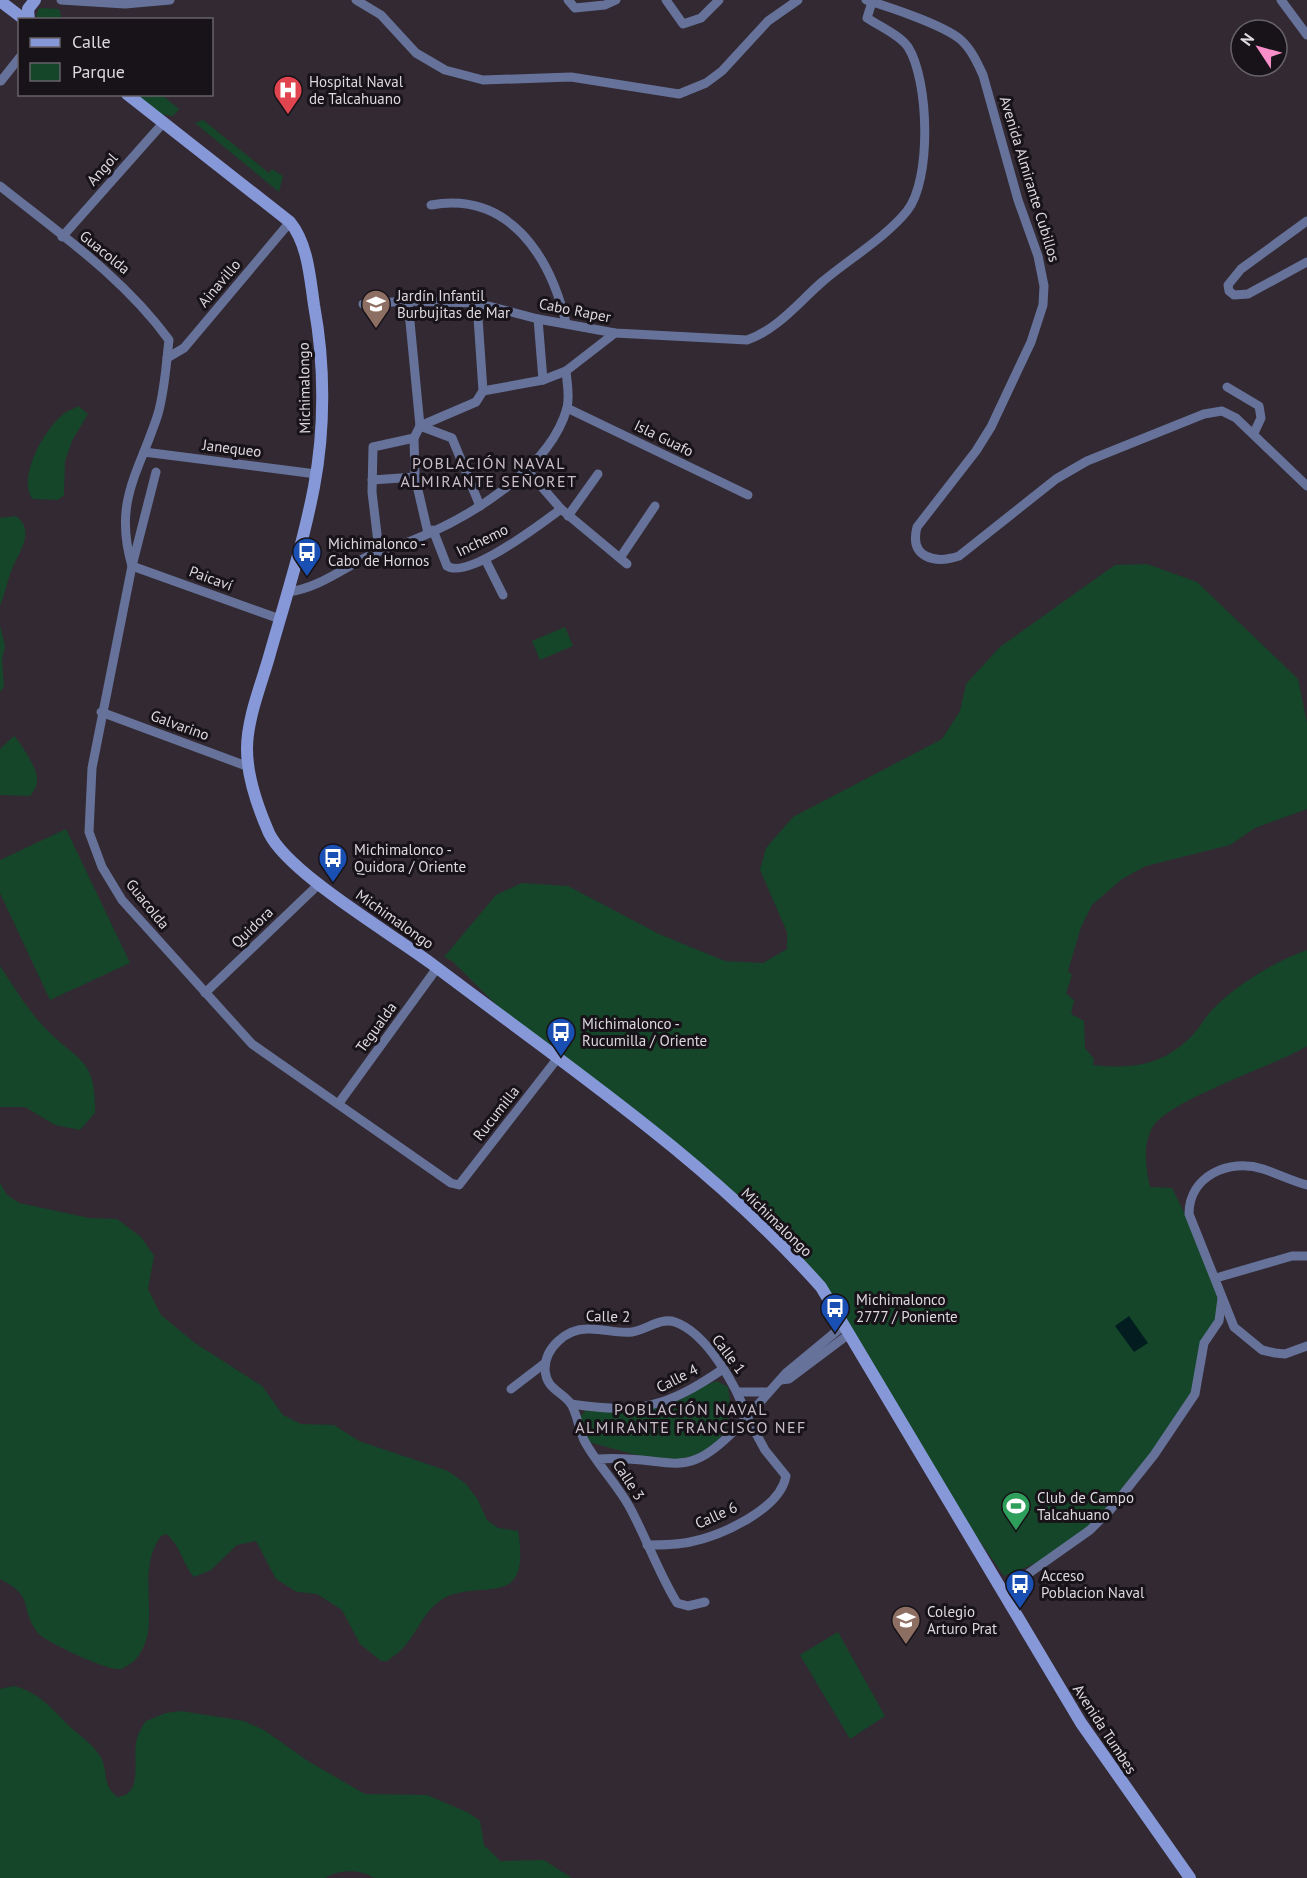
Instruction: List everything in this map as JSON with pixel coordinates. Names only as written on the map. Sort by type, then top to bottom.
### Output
[{"type":"main road","points":[[27,18],[28,9],[35,0]]},
{"type":"main road","points":[[0,1],[24,18]]},
{"type":"main road","name":"Michimalongo","points":[[130,96],[290,222],[300,237],[316,317],[322,420],[316,474],[288,592],[247,746],[249,767],[258,803],[274,842],[319,884],[437,968],[626,1110],[735,1200],[791,1254],[821,1287],[1002,1592]]},
{"type":"main road","name":"Avenida Tumbes","points":[[1002,1592],[1081,1723],[1190,1878]]},
{"type":"street","points":[[62,0],[122,2],[170,0]]},
{"type":"street","points":[[356,0],[381,15],[416,53],[445,70],[483,80],[571,77],[679,94],[706,83],[722,71],[768,21],[798,0]]},
{"type":"street","points":[[568,0],[575,8],[605,5],[616,0]]},
{"type":"street","points":[[666,0],[683,24],[701,18],[719,0]]},
{"type":"street","points":[[1281,0],[1307,35]]},
{"type":"street","name":"Cabo Raper","points":[[363,304],[408,301],[477,303],[538,319],[615,333],[747,340],[765,333],[890,227],[907,211],[916,196],[922,164],[925,98],[918,66],[907,45],[867,18],[869,1]]},
{"type":"street","name":"Avenida Almirante Cubillos","points":[[869,1],[952,33],[969,49],[976,60],[983,75],[1018,200],[1038,256],[1044,286],[1039,322],[991,427],[976,451],[918,527],[914,538],[918,549],[928,557],[940,560],[959,556],[1073,468],[1186,420],[1222,411],[1229,413],[1254,433],[1307,486]]},
{"type":"street","points":[[1,81],[18,60]]},
{"type":"street","name":"Angol","points":[[62,237],[164,122]]},
{"type":"street","name":"Guacolda","points":[[0,186],[122,285],[149,313],[169,340],[158,413],[125,503],[128,551],[132,566]]},
{"type":"street","points":[[431,205],[459,201],[479,205],[512,222],[552,278],[566,323]]},
{"type":"street","points":[[1307,221],[1241,269],[1228,285],[1229,291],[1234,295],[1248,294],[1307,262]]},
{"type":"street","name":"Ainavillo","points":[[167,358],[184,348],[290,222]]},
{"type":"street","points":[[408,301],[420,426],[414,438],[415,477],[430,532]]},
{"type":"street","points":[[420,426],[476,402],[483,391],[477,303]]},
{"type":"street","points":[[538,319],[543,380]]},
{"type":"street","points":[[483,391],[543,380],[566,371],[615,333]]},
{"type":"street","points":[[288,592],[320,582],[379,551],[430,532],[480,506],[526,470],[551,439],[567,408],[566,371]]},
{"type":"street","points":[[1227,387],[1259,406],[1262,418],[1254,433]]},
{"type":"street","name":"Isla Guafo","points":[[567,408],[748,495]]},
{"type":"street","points":[[420,426],[452,438],[480,506]]},
{"type":"street","points":[[379,551],[372,480],[373,447],[414,438]]},
{"type":"street","name":"Janequeo","points":[[144,452],[316,474]]},
{"type":"street","points":[[526,470],[565,512],[623,561],[655,506]]},
{"type":"street","name":"Guacolda","points":[[156,472],[132,566],[102,712],[89,799],[89,832],[102,867],[122,900],[252,1044],[451,1183],[459,1185]]},
{"type":"street","name":"Inchemo","points":[[430,532],[447,566],[453,570],[485,559],[565,512],[598,474]]},
{"type":"street","points":[[372,480],[415,477]]},
{"type":"street","points":[[485,559],[503,595]]},
{"type":"street","name":"Paicaví","points":[[132,566],[280,619]]},
{"type":"street","name":"Galvarino","points":[[102,712],[249,767]]},
{"type":"street","name":"Quidora","points":[[205,993],[319,884]]},
{"type":"street","name":"Tegualda","points":[[339,1103],[437,968]]},
{"type":"street","name":"Rucumilla","points":[[459,1185],[557,1059]]},
{"type":"street","points":[[1307,1185],[1262,1168],[1243,1166],[1208,1175],[1194,1189],[1189,1198],[1189,1214],[1234,1327],[1262,1350],[1285,1354],[1307,1346]]},
{"type":"street","points":[[1216,1278],[1292,1256],[1307,1256]]},
{"type":"street","points":[[1002,1592],[1090,1530],[1111,1509],[1188,1405],[1199,1377],[1204,1343],[1217,1326],[1222,1298]]},
{"type":"street","name":"Calle 2","points":[[546,1363],[555,1343],[575,1331],[587,1329],[636,1332],[662,1322],[673,1321]]},
{"type":"street","name":"Calle 1","points":[[673,1321],[686,1327],[703,1344],[739,1392],[747,1417],[765,1450],[786,1476],[784,1485]]},
{"type":"street","points":[[1217,1326],[1234,1327]]},
{"type":"street","points":[[598,1459],[614,1458],[666,1465],[690,1463],[719,1447],[767,1392],[781,1380],[789,1378],[847,1330]]},
{"type":"street","points":[[511,1389],[546,1363]]},
{"type":"street","name":"Calle 3","points":[[546,1363],[545,1373],[550,1384],[556,1393],[571,1404],[577,1425],[628,1504],[677,1603],[688,1606],[705,1602]]},
{"type":"street","name":"Calle 4","points":[[571,1404],[596,1408],[649,1407],[680,1396],[723,1369]]},
{"type":"street","points":[[739,1392],[767,1392]]},
{"type":"street","name":"Calle 6","points":[[647,1545],[688,1543],[726,1530],[765,1507],[784,1485]]},
{"type":"green space","points":[[39,8],[59,9],[62,18],[39,18],[36,16]]},
{"type":"green space","points":[[135,96],[163,96],[179,109],[173,116],[159,114]]},
{"type":"green space","points":[[203,120],[269,173],[272,169],[283,176],[279,192],[195,123]]},
{"type":"green space","points":[[78,406],[88,414],[72,441],[65,461],[64,495],[58,500],[33,499],[28,479],[42,440],[57,420]]},
{"type":"green space","points":[[16,516],[25,528],[24,542],[10,574],[0,606],[0,518]]},
{"type":"green space","points":[[1147,564],[1197,582],[1298,679],[1307,723],[1307,809],[1255,828],[1230,845],[1146,866],[1122,879],[1092,905],[1081,927],[1068,971],[1072,975],[1066,993],[1074,1000],[1071,1014],[1084,1021],[1085,1048],[1094,1059],[1093,1065],[1123,1066],[1150,1062],[1174,1051],[1186,1041],[1226,996],[1248,980],[1271,966],[1307,950],[1307,1046],[1178,1106],[1162,1117],[1152,1128],[1146,1150],[1150,1187],[1172,1188],[1205,1255],[1218,1297],[1217,1316],[1188,1405],[1090,1530],[1049,1558],[1004,1576],[932,1472],[821,1287],[716,1185],[528,1036],[452,961],[444,957],[496,895],[522,883],[568,886],[659,934],[725,961],[763,963],[787,949],[787,932],[760,870],[766,848],[793,817],[942,739],[960,711],[966,684],[1000,647],[1115,565]]},
{"type":"green space","points":[[0,625],[5,646],[2,660],[4,687],[0,692]]},
{"type":"green space","points":[[565,627],[573,646],[540,660],[532,641]]},
{"type":"green space","points":[[14,736],[28,756],[36,774],[36,785],[30,796],[0,795],[0,749]]},
{"type":"green space","points":[[66,829],[130,963],[50,1000],[0,893],[0,860]]},
{"type":"green space","points":[[0,966],[38,1020],[75,1054],[88,1070],[95,1095],[95,1113],[80,1130],[55,1125],[25,1107],[0,1107]]},
{"type":"green space","points":[[0,1183],[7,1195],[19,1203],[89,1218],[117,1219],[141,1237],[154,1256],[148,1289],[161,1315],[195,1343],[262,1386],[283,1415],[301,1424],[334,1425],[359,1441],[448,1471],[466,1484],[478,1500],[487,1520],[498,1528],[518,1531],[520,1558],[517,1575],[508,1584],[496,1588],[450,1595],[436,1604],[427,1614],[400,1651],[388,1661],[381,1661],[360,1644],[342,1610],[317,1594],[297,1592],[276,1579],[256,1541],[237,1545],[211,1570],[194,1577],[175,1544],[166,1534],[161,1536],[153,1551],[148,1584],[148,1634],[143,1649],[133,1662],[121,1669],[114,1669],[77,1655],[43,1637],[32,1624],[19,1592],[0,1579]]},
{"type":"green space","points":[[717,1381],[728,1387],[730,1410],[727,1424],[715,1443],[687,1457],[672,1459],[640,1456],[592,1443],[587,1439],[579,1418],[586,1410],[621,1412],[657,1408],[684,1398]]},
{"type":"green space","points":[[838,1632],[885,1716],[850,1739],[800,1655]]},
{"type":"green space","points":[[14,1686],[43,1700],[92,1746],[103,1762],[109,1787],[117,1797],[131,1791],[134,1784],[135,1750],[146,1721],[166,1713],[181,1711],[244,1721],[264,1730],[308,1761],[365,1794],[427,1795],[469,1813],[480,1821],[484,1845],[500,1861],[544,1860],[572,1878],[374,1878],[350,1871],[325,1878],[0,1878],[0,1689]]},
{"type":"shaded area","points":[[1129,1316],[1148,1343],[1134,1352],[1115,1326]]},
{"type":"place","name":"Hospital Naval de Talcahuano","points":[[288,116]]},
{"type":"place","name":"Jardín Infantil Burbujitas de Mar","points":[[376,330]]},
{"type":"place","name":"Michimalonco - Cabo de Hornos","points":[[307,578]]},
{"type":"place","name":"Michimalonco - Quidora / Oriente","points":[[333,884]]},
{"type":"place","name":"Michimalonco - Rucumilla / Oriente","points":[[561,1058]]},
{"type":"place","name":"Michimalonco 2777 / Poniente","points":[[835,1334]]},
{"type":"place","name":"Club de Campo Talcahuano","points":[[1016,1532]]},
{"type":"place","name":"Acceso Poblacion Naval","points":[[1020,1610]]},
{"type":"place","name":"Colegio Arturo Prat","points":[[906,1646]]},
{"type":"district","name":"POBLACIÓN NAVAL ALMIRANTE SEÑORET","points":[[489,472]]},
{"type":"district","name":"POBLACIÓN NAVAL ALMIRANTE FRANCISCO NEF","points":[[691,1418]]}]
